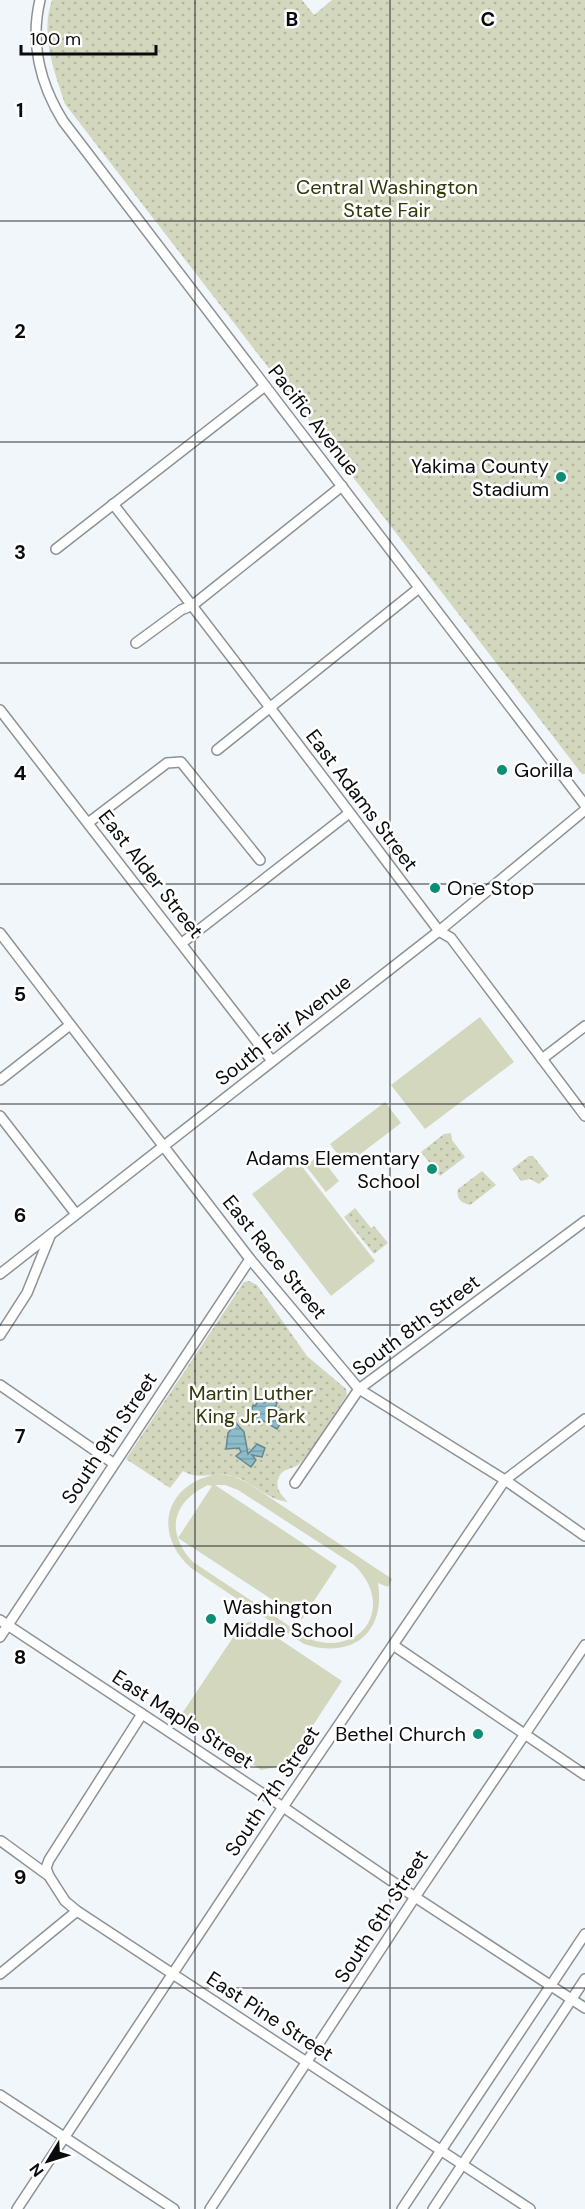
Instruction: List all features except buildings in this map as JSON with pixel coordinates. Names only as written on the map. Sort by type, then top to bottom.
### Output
[{"type":"street","name":"Pacific Avenue","points":[[40,0],[36,46],[44,83],[63,121],[585,805]]},
{"type":"street","points":[[56,549],[265,386]]},
{"type":"street","points":[[136,643],[181,610],[193,605],[342,486]]},
{"type":"street","name":"East Adams Street","points":[[113,504],[193,605],[348,814],[439,930],[451,938],[585,1116]]},
{"type":"street","points":[[217,750],[419,588]]},
{"type":"street","name":"East Alder Street","points":[[0,710],[272,1061]]},
{"type":"street","points":[[88,823],[167,763],[181,762],[260,860]]},
{"type":"street","name":"South Fair Avenue","points":[[0,1274],[165,1147],[439,930],[585,810]]},
{"type":"street","points":[[182,943],[348,814]]},
{"type":"street","name":"East Race Street","points":[[0,933],[250,1259],[359,1389],[505,1480],[585,1536]]},
{"type":"street","points":[[0,1080],[70,1025]]},
{"type":"street","points":[[542,1059],[585,1026]]},
{"type":"street","points":[[0,1116],[76,1214]]},
{"type":"street","name":"South 8th Street","points":[[295,1483],[359,1389],[585,1221]]},
{"type":"street","points":[[0,1335],[27,1293],[50,1234]]},
{"type":"street","name":"South 9th Street","points":[[0,1637],[4,1622],[250,1259]]},
{"type":"street","points":[[0,1385],[113,1463]]},
{"type":"street","name":"South 7th Street","points":[[17,2209],[283,1807],[505,1480],[585,1419]]},
{"type":"street","name":"East Maple Street","points":[[4,1622],[585,2008]]},
{"type":"street","points":[[393,1645],[585,1774]]},
{"type":"street","name":"South 6th Street","points":[[210,2209],[415,1897],[585,1645]]},
{"type":"street","points":[[49,1876],[46,1868],[49,1860],[142,1714]]},
{"type":"street","name":"East Pine Street","points":[[1,1841],[49,1876],[65,1901],[77,1911],[530,2209]]},
{"type":"street","points":[[0,1974],[77,1911]]},
{"type":"street","points":[[402,2209],[585,1934]]},
{"type":"street","points":[[433,2209],[585,1978]]},
{"type":"street","points":[[0,2094],[174,2209]]},
{"type":"green space","name":"Central Washington State Fair","points":[[52,0],[302,0],[314,15],[332,0],[585,0],[585,774],[582,774],[65,104],[53,66],[48,39],[47,26]]},
{"type":"green space","points":[[480,1017],[514,1062],[425,1129],[391,1085]]},
{"type":"green space","points":[[385,1102],[401,1123],[346,1165],[330,1144]]},
{"type":"green space","points":[[451,1133],[452,1140],[465,1157],[440,1176],[421,1152],[444,1134]]},
{"type":"green space","points":[[319,1155],[339,1181],[326,1192],[306,1166]]},
{"type":"green space","points":[[529,1156],[533,1156],[549,1176],[539,1184],[530,1179],[521,1181],[512,1169]]},
{"type":"green space","points":[[297,1160],[375,1261],[331,1296],[252,1194]]},
{"type":"green space","points":[[482,1171],[496,1185],[470,1205],[462,1202],[458,1189]]},
{"type":"green space","points":[[355,1208],[371,1228],[374,1226],[388,1243],[374,1254],[344,1217]]},
{"type":"green space","name":"Martin Luther King Jr. Park","points":[[249,1281],[257,1285],[307,1356],[346,1389],[347,1395],[303,1461],[279,1477],[278,1487],[288,1502],[272,1498],[240,1479],[226,1475],[201,1476],[183,1471],[170,1488],[126,1459],[244,1282]]},
{"type":"green space","points":[[217,1474],[233,1476],[248,1483],[392,1579],[388,1587],[378,1583],[377,1616],[371,1628],[362,1638],[351,1645],[337,1648],[321,1648],[304,1644],[191,1568],[171,1540],[168,1526],[170,1512],[176,1499],[199,1479]],"holes":[[[208,1485],[212,1486],[178,1538],[302,1619],[337,1566],[215,1485],[225,1485],[238,1490],[354,1565],[366,1580],[372,1596],[372,1611],[368,1624],[358,1634],[345,1641],[328,1643],[309,1639],[193,1562],[178,1540],[176,1519],[187,1500]]]},
{"type":"green space","points":[[252,1621],[342,1681],[287,1765],[261,1770],[181,1715],[242,1624]]},
{"type":"water","points":[[269,1397],[277,1403],[274,1411],[278,1413],[281,1409],[287,1413],[277,1429],[262,1420],[256,1423],[250,1418],[253,1405],[255,1406],[259,1400],[264,1403]]},
{"type":"water","points":[[236,1423],[244,1432],[248,1454],[257,1444],[265,1448],[262,1457],[252,1455],[256,1460],[251,1467],[236,1456],[241,1452],[239,1448],[226,1449],[228,1433]]},
{"type":"place","name":"Yakima County Stadium","points":[[561,477]]},
{"type":"place","name":"Gorilla","points":[[502,770]]},
{"type":"place","name":"One Stop","points":[[435,888]]},
{"type":"place","name":"Adams Elementary School","points":[[432,1169]]},
{"type":"place","name":"Washington Middle School","points":[[211,1619]]},
{"type":"place","name":"Bethel Church","points":[[478,1734]]}]
